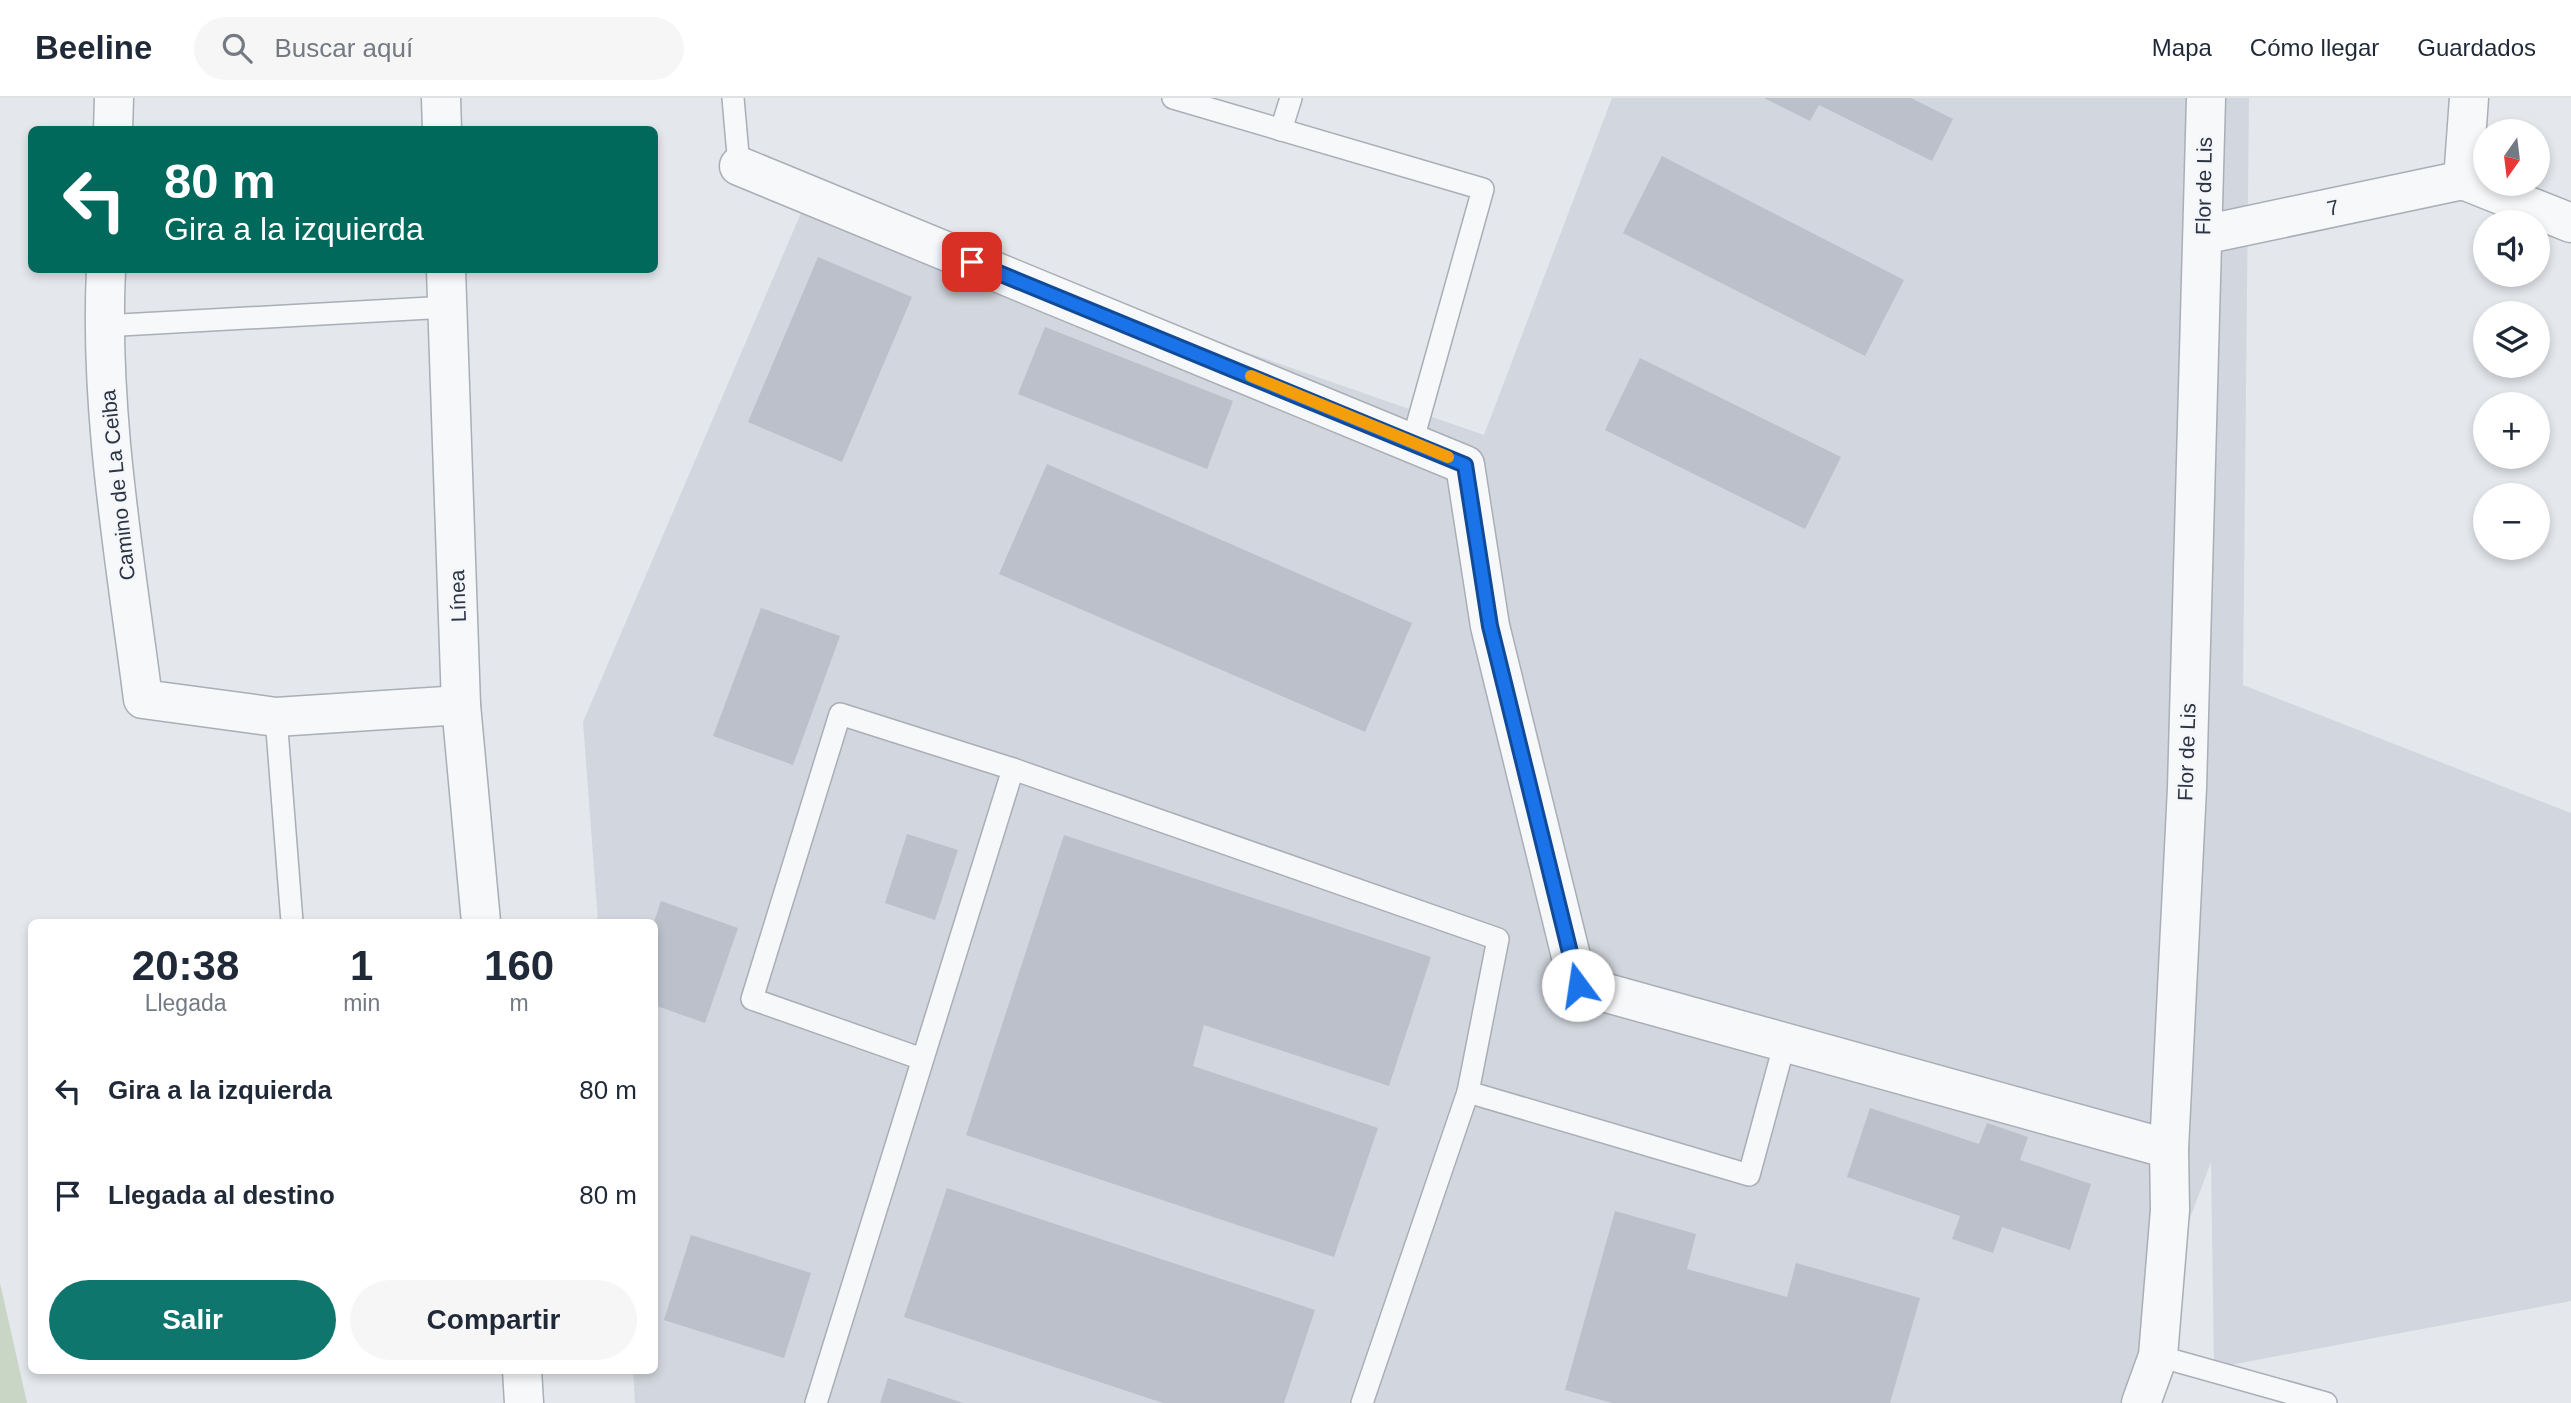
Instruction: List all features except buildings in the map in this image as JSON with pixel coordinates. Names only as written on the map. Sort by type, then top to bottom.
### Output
[{"type":"street","points":[[113,126],[114,98]]},
{"type":"street","points":[[441,98],[442,126]]},
{"type":"street","name":"Flor de Lis","points":[[2141,1403],[2158,1356],[2170,1210],[2169,1149],[2187,788],[2206,98]]},
{"type":"street","points":[[2469,98],[2462,180],[2571,223]]},
{"type":"street","points":[[739,166],[1465,465],[1490,626],[1578,985],[2169,1149]]},
{"type":"street","name":"7","points":[[2203,235],[2462,180]]},
{"type":"street","name":"Camino de La Ceiba","points":[[106,273],[103,326],[114,470],[143,699],[276,717]]},
{"type":"street","name":"Línea","points":[[446,273],[461,705],[481,919]]},
{"type":"street","points":[[276,717],[461,705]]},
{"type":"street","points":[[522,1374],[524,1403]]},
{"type":"lane","points":[[733,98],[739,166]]},
{"type":"lane","points":[[1173,98],[1483,189],[1412,443]]},
{"type":"lane","points":[[1281,130],[1290,98]]},
{"type":"lane","points":[[103,326],[448,307]]},
{"type":"lane","points":[[922,1059],[752,999],[840,714],[1013,769],[1498,939],[1468,1092],[1362,1403]]},
{"type":"lane","points":[[276,717],[292,919]]},
{"type":"lane","points":[[816,1403],[1013,769]]},
{"type":"lane","points":[[1468,1092],[1749,1175],[1785,1042]]},
{"type":"lane","points":[[2158,1356],[2326,1403]]},
{"type":"shaded area","points":[[1612,98],[2249,98],[2243,685],[2571,813],[2571,1301],[2214,1368],[2211,1162],[2121,1403],[635,1403],[633,1374],[658,1374],[658,919],[598,919],[583,722],[807,199],[1484,435]]},
{"type":"green space","points":[[0,1283],[27,1403],[0,1403]]},
{"type":"slow traffic","points":[[1251,376],[1448,457]]},
{"type":"route","points":[[972,262],[1465,465],[1490,626],[1578,985]]}]
